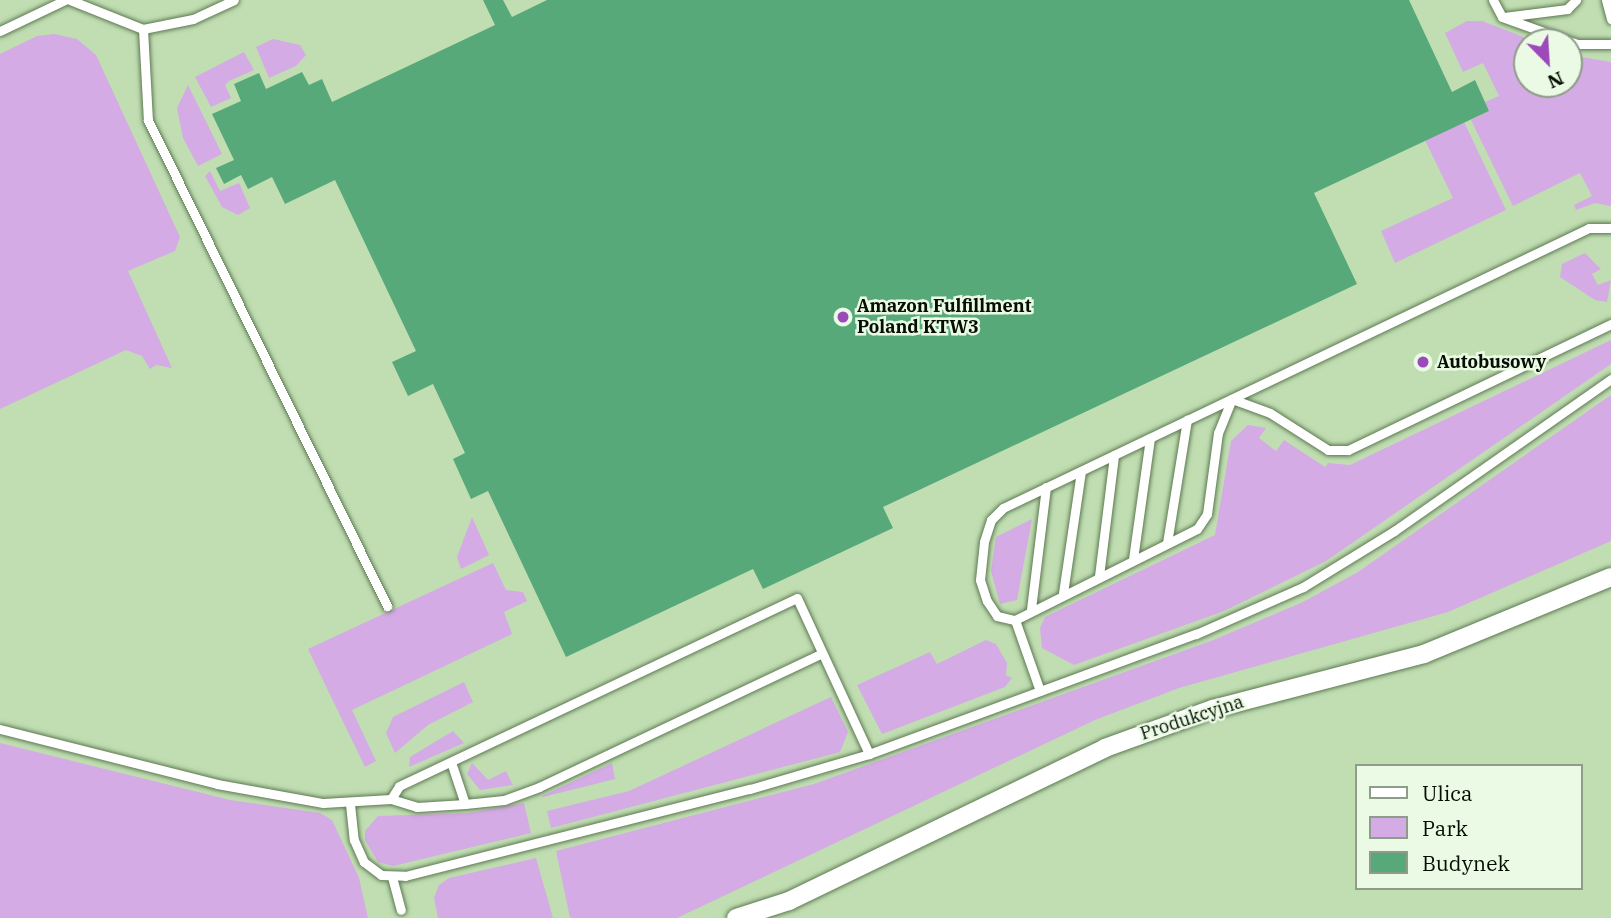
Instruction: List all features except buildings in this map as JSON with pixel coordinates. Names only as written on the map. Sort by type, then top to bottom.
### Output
[{"type":"street","name":"Produkcyjna","points":[[736,918],[789,901],[1105,747],[1213,709],[1424,654],[1611,577]]},
{"type":"street","name":"Produkcyjna","points":[[772,918],[789,901]]},
{"type":"lane","points":[[0,31],[67,0],[143,29],[192,19],[234,0]]},
{"type":"lane","points":[[1493,0],[1502,17],[1577,44],[1611,44]]},
{"type":"lane","points":[[1502,17],[1567,9],[1576,0]]},
{"type":"lane","points":[[1606,0],[1611,19]]},
{"type":"lane","points":[[143,29],[148,120],[387,606]]},
{"type":"lane","points":[[1232,399],[1218,433],[1207,514],[1197,529],[1031,609],[1015,620],[997,616],[980,580],[991,520],[1023,498],[1589,228],[1611,228]]},
{"type":"lane","points":[[1232,399],[1270,413],[1328,450],[1348,450],[1611,324]]},
{"type":"lane","points":[[350,804],[354,840],[364,862],[392,877],[750,789],[869,754],[1206,629],[1303,587],[1394,531],[1611,379]]},
{"type":"lane","points":[[1167,543],[1187,420]]},
{"type":"lane","points":[[1133,559],[1150,438]]},
{"type":"lane","points":[[1099,576],[1114,455]]},
{"type":"lane","points":[[1063,593],[1081,471]]},
{"type":"lane","points":[[1031,609],[1046,487]]},
{"type":"lane","points":[[391,799],[399,786],[797,598],[869,754]]},
{"type":"lane","points":[[1015,620],[1040,691]]},
{"type":"lane","points":[[0,729],[217,784],[350,804],[391,799],[417,807],[465,804],[504,800],[539,787],[822,653]]},
{"type":"lane","points":[[451,762],[465,804]]},
{"type":"lane","points":[[392,877],[401,910]]},
{"type":"green space","points":[[1467,21],[1482,21],[1513,33],[1513,98],[1583,98],[1583,57],[1611,62],[1611,206],[1595,203],[1576,210],[1574,205],[1592,196],[1580,173],[1513,206],[1471,120],[1489,111],[1485,102],[1499,96],[1483,63],[1463,72],[1445,33]]},
{"type":"green space","points":[[54,34],[77,39],[96,55],[180,237],[175,251],[128,271],[172,368],[156,365],[150,369],[142,356],[126,350],[0,409],[0,54],[37,36]]},
{"type":"green space","points":[[273,39],[300,45],[306,55],[296,66],[269,78],[256,47]]},
{"type":"green space","points":[[244,52],[254,70],[229,81],[225,85],[231,98],[211,107],[195,77]]},
{"type":"green space","points":[[188,85],[222,154],[198,166],[183,138],[177,108]]},
{"type":"green space","points":[[1464,122],[1506,210],[1395,263],[1381,231],[1453,198],[1425,140]]},
{"type":"green space","points":[[210,171],[220,191],[239,183],[250,208],[238,215],[222,207],[205,176]]},
{"type":"green space","points":[[1585,253],[1601,269],[1592,274],[1598,285],[1611,280],[1607,302],[1595,300],[1560,277],[1562,264]]},
{"type":"green space","points":[[1611,340],[1611,364],[1326,561],[1224,611],[1074,665],[1042,648],[1040,628],[1045,617],[1215,535],[1231,441],[1248,425],[1266,428],[1259,438],[1276,451],[1284,440],[1325,467],[1328,463],[1350,465]]},
{"type":"green space","points":[[1611,395],[1611,541],[1448,612],[1179,688],[1095,720],[677,918],[570,918],[556,851],[814,784],[1211,641],[1303,602],[1358,572]]},
{"type":"green space","points":[[472,517],[489,555],[461,569],[457,557]]},
{"type":"green space","points":[[1032,519],[1017,600],[1000,604],[991,571],[996,537]]},
{"type":"green space","points":[[493,563],[506,590],[523,592],[527,601],[504,612],[512,634],[352,710],[376,761],[365,767],[308,649]]},
{"type":"green space","points":[[986,640],[996,644],[1007,663],[1006,675],[1012,678],[1005,687],[882,734],[857,685],[930,652],[937,664]]},
{"type":"green space","points":[[464,682],[473,702],[428,725],[395,753],[386,733],[393,717]]},
{"type":"green space","points":[[831,697],[848,732],[840,752],[551,828],[547,811],[629,791]]},
{"type":"green space","points":[[453,731],[464,743],[409,767],[410,757]]},
{"type":"green space","points":[[0,743],[230,800],[320,813],[332,820],[359,878],[368,918],[0,918]]},
{"type":"green space","points":[[472,763],[488,780],[506,771],[513,785],[480,790],[467,774]]},
{"type":"green space","points":[[612,763],[615,779],[542,796]]},
{"type":"green space","points":[[524,803],[531,833],[393,866],[378,862],[365,840],[365,831],[378,816],[468,813]]},
{"type":"green space","points":[[536,858],[553,918],[438,918],[434,898],[439,885],[449,878]]},
{"type":"place","name":"Amazon Fulfillment Poland KTW3","points":[[843,317]]},
{"type":"place","name":"Autobusowy","points":[[1423,362]]}]
